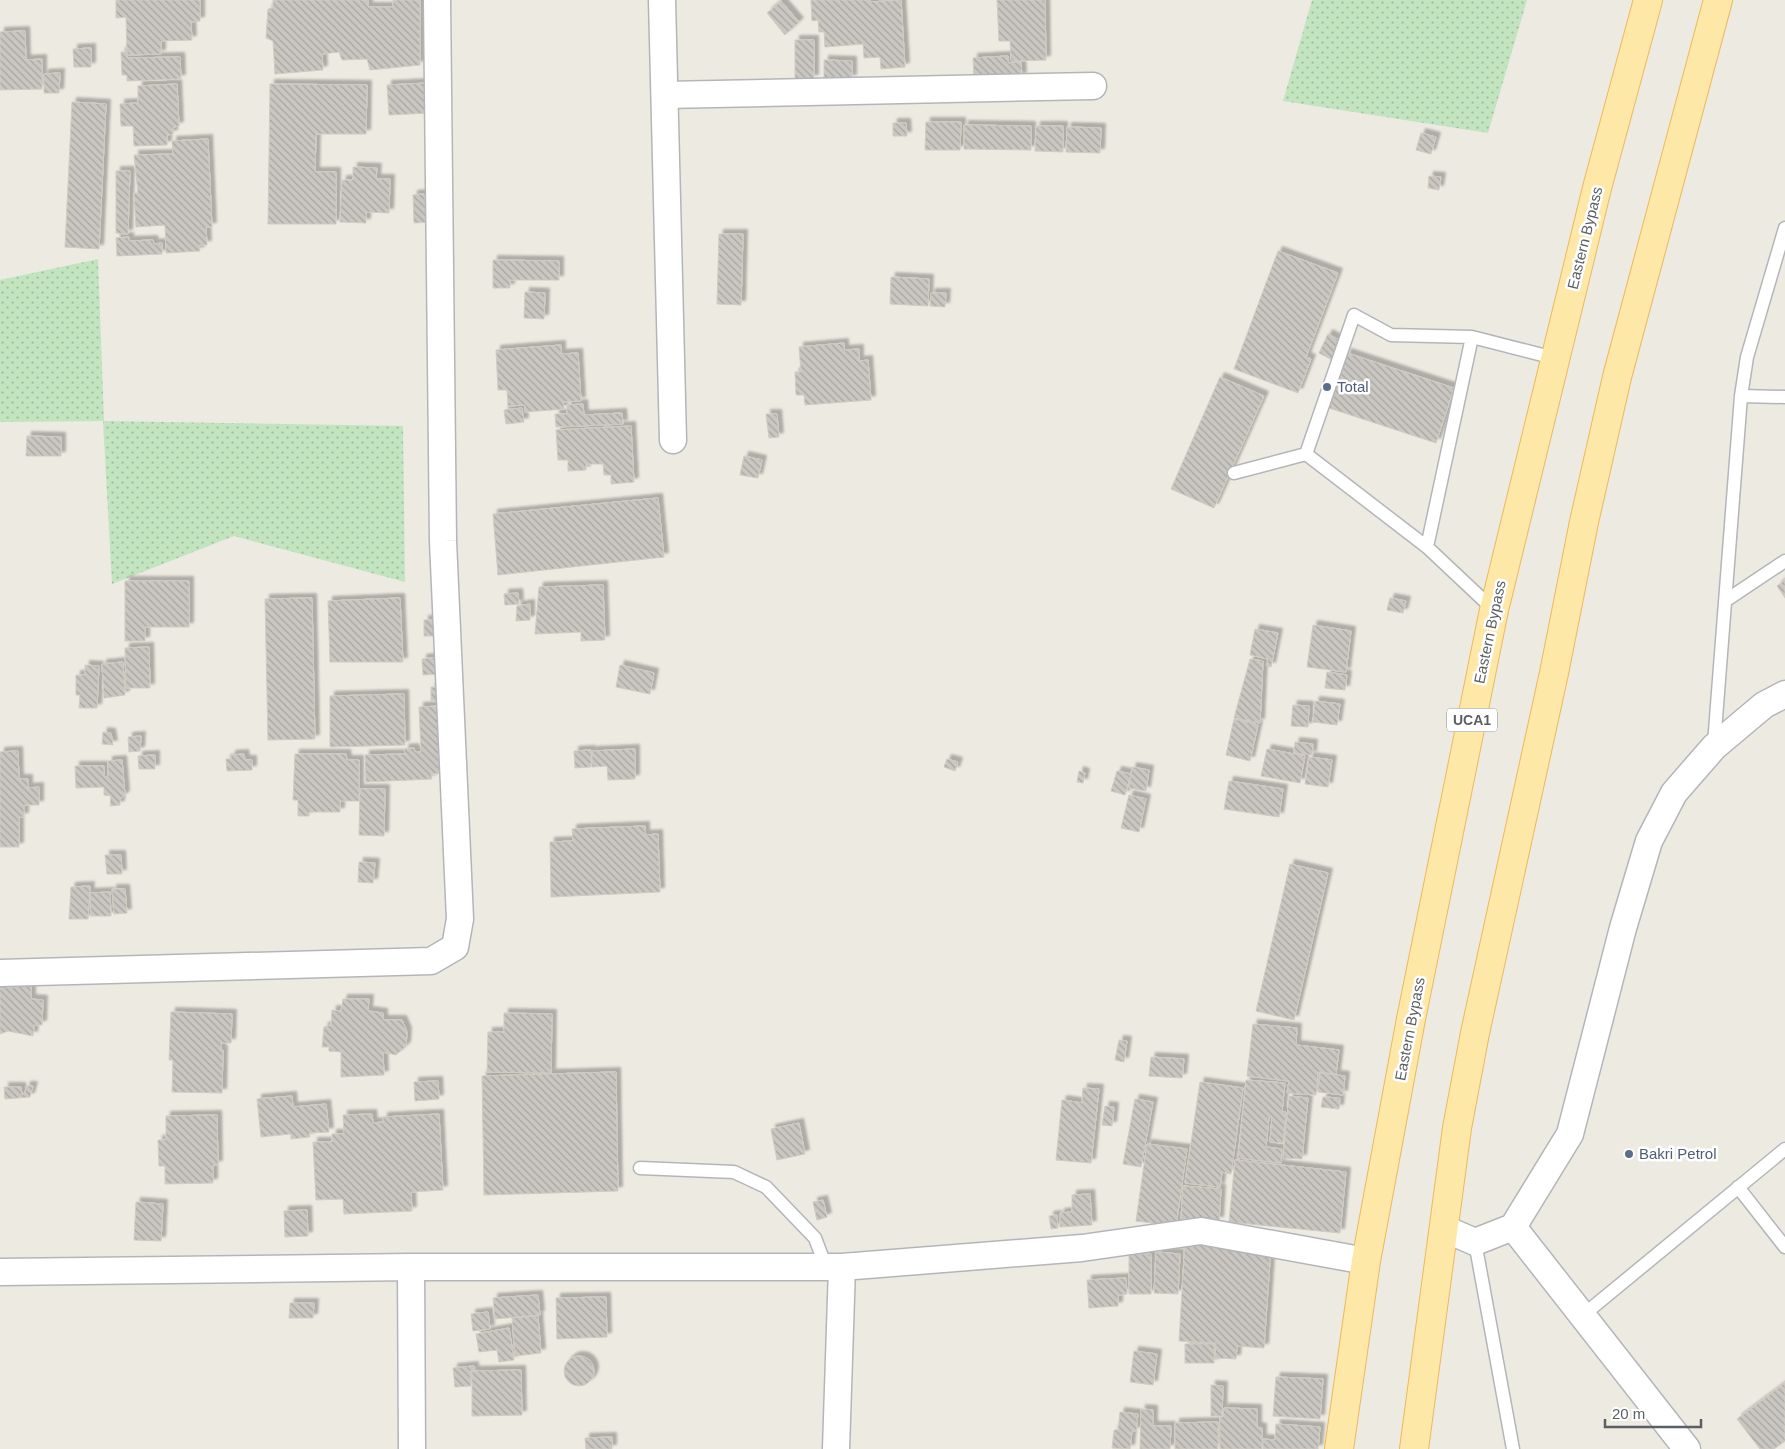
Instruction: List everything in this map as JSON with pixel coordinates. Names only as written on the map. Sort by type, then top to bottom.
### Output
[{"type":"main road","name":"Eastern Bypass","points":[[1339,1449],[1366,1261],[1411,1019],[1494,610],[1554,358],[1648,0]]},
{"type":"main road","points":[[1414,1449],[1457,1128],[1475,1033],[1554,673],[1584,522],[1617,377],[1718,0]]},
{"type":"street","points":[[0,973],[431,961],[455,946],[460,919],[443,541],[437,0]]},
{"type":"street","points":[[662,0],[666,95],[673,440]]},
{"type":"street","points":[[666,95],[1093,86]]},
{"type":"street","points":[[1444,1229],[1475,1242],[1513,1227],[1570,1134],[1623,928],[1650,841],[1674,793],[1714,746],[1764,705],[1785,694]]},
{"type":"street","points":[[1513,1227],[1686,1449]]},
{"type":"street","points":[[0,1272],[411,1267],[834,1267],[1082,1248],[1201,1231],[1366,1261]]},
{"type":"street","points":[[411,1267],[412,1449]]},
{"type":"street","points":[[834,1267],[836,1449]]},
{"type":"lane","points":[[1714,746],[1741,396],[1747,357],[1785,228]]},
{"type":"lane","points":[[1306,454],[1354,315],[1391,335],[1472,337],[1554,358]]},
{"type":"lane","points":[[1427,547],[1472,337]]},
{"type":"lane","points":[[1741,396],[1785,397]]},
{"type":"lane","points":[[1234,473],[1306,454]]},
{"type":"lane","points":[[1306,454],[1427,547],[1494,610]]},
{"type":"lane","points":[[1725,601],[1785,561]]},
{"type":"lane","points":[[1582,1316],[1785,1149]]},
{"type":"lane","points":[[640,1168],[734,1172],[766,1187],[815,1238],[834,1267]]},
{"type":"lane","points":[[1738,1187],[1785,1247]]},
{"type":"lane","points":[[1475,1242],[1513,1449]]},
{"type":"green space","points":[[1312,0],[1527,0],[1488,133],[1283,101]]},
{"type":"green space","points":[[98,259],[104,421],[403,426],[405,582],[234,536],[112,584],[103,421],[0,422],[0,280]]},
{"type":"building","points":[[116,0],[200,0],[200,21],[191,22],[192,40],[161,41],[161,54],[127,55],[126,17],[116,18]]},
{"type":"building","points":[[273,0],[368,0],[368,7],[393,7],[393,0],[420,0],[420,65],[370,70],[367,59],[342,60],[339,52],[322,54],[323,70],[275,74],[273,41],[266,38],[268,9],[273,8]]},
{"type":"building","points":[[811,0],[870,0],[870,2],[901,0],[905,67],[881,69],[880,57],[864,58],[863,44],[825,47],[824,32],[819,32],[818,20],[812,21]]},
{"type":"building","points":[[997,0],[1045,0],[1046,60],[1011,61],[1010,41],[999,41]]},
{"type":"building","points":[[781,1],[799,22],[785,35],[767,13]]},
{"type":"building","points":[[25,31],[26,60],[42,59],[42,89],[0,90],[0,32]]},
{"type":"building","points":[[795,40],[814,40],[814,79],[795,79]]},
{"type":"building","points":[[91,48],[91,67],[74,67],[73,49]]},
{"type":"building","points":[[121,52],[127,52],[127,58],[180,57],[181,79],[127,81],[127,75],[122,75]]},
{"type":"building","points":[[1008,56],[1008,63],[1021,62],[1022,77],[974,80],[973,58]]},
{"type":"building","points":[[824,60],[852,61],[852,79],[824,79]]},
{"type":"building","points":[[60,73],[59,93],[44,93],[44,74]]},
{"type":"building","points":[[428,83],[429,113],[389,115],[387,85]]},
{"type":"building","points":[[177,84],[179,126],[173,127],[173,134],[167,135],[167,145],[134,146],[133,126],[121,126],[120,104],[138,103],[138,86]]},
{"type":"building","points":[[270,84],[367,85],[366,134],[316,134],[315,172],[336,172],[336,224],[268,224]]},
{"type":"building","points":[[72,102],[106,104],[99,249],[65,247]]},
{"type":"building","points":[[926,122],[961,122],[960,150],[925,150]]},
{"type":"building","points":[[893,123],[906,123],[907,136],[893,136]]},
{"type":"building","points":[[964,125],[1031,126],[1031,150],[964,149]]},
{"type":"building","points":[[1036,126],[1063,126],[1063,152],[1035,151]]},
{"type":"building","points":[[1067,127],[1101,128],[1100,153],[1066,152]]},
{"type":"building","points":[[1421,133],[1436,137],[1431,154],[1416,150]]},
{"type":"building","points":[[208,139],[212,227],[206,227],[207,245],[199,245],[200,251],[166,253],[165,225],[136,227],[134,193],[138,193],[134,155],[173,154],[172,141]]},
{"type":"building","points":[[353,167],[377,168],[376,179],[390,179],[389,213],[366,212],[366,223],[340,222],[342,180],[353,180]]},
{"type":"building","points":[[116,171],[130,171],[128,234],[116,233]]},
{"type":"building","points":[[1429,176],[1441,177],[1439,190],[1428,188]]},
{"type":"building","points":[[424,194],[425,201],[430,200],[431,222],[414,223],[413,195]]},
{"type":"building","points":[[719,234],[743,234],[741,305],[717,304]]},
{"type":"building","points":[[129,237],[129,241],[153,240],[154,244],[162,243],[162,254],[117,256],[116,238]]},
{"type":"building","points":[[1278,251],[1338,273],[1306,357],[1311,359],[1298,393],[1234,369]]},
{"type":"building","points":[[493,260],[559,261],[559,280],[510,280],[510,288],[493,288]]},
{"type":"building","points":[[891,277],[929,279],[928,306],[890,304]]},
{"type":"building","points":[[525,292],[545,293],[544,319],[524,318]]},
{"type":"building","points":[[931,293],[946,293],[945,307],[930,306]]},
{"type":"building","points":[[1328,334],[1343,342],[1334,361],[1319,353]]},
{"type":"building","points":[[844,343],[844,350],[859,349],[859,361],[868,360],[871,400],[805,405],[804,395],[796,395],[795,372],[801,372],[799,347]]},
{"type":"building","points":[[561,345],[561,354],[578,353],[581,401],[563,402],[564,409],[525,412],[525,405],[508,406],[507,390],[498,390],[496,350]]},
{"type":"building","points":[[1347,353],[1454,388],[1436,443],[1329,408]]},
{"type":"building","points":[[1220,377],[1264,396],[1214,508],[1171,489]]},
{"type":"building","points":[[583,404],[584,415],[622,413],[623,424],[556,427],[555,414],[567,414],[567,405]]},
{"type":"building","points":[[522,408],[524,422],[506,424],[504,410]]},
{"type":"building","points":[[766,414],[777,414],[779,437],[769,438]]},
{"type":"building","points":[[631,426],[634,482],[611,484],[611,475],[604,475],[603,464],[586,464],[586,470],[568,471],[568,460],[558,460],[556,430]]},
{"type":"building","points":[[27,436],[61,437],[61,456],[26,456]]},
{"type":"building","points":[[744,456],[762,460],[758,478],[740,475]]},
{"type":"building","points":[[658,498],[664,557],[498,575],[493,514]]},
{"type":"building","points":[[1785,580],[1785,598],[1777,586]]},
{"type":"building","points":[[125,581],[189,581],[189,627],[145,627],[145,641],[125,641]]},
{"type":"building","points":[[603,585],[605,640],[581,641],[581,632],[535,634],[539,587]]},
{"type":"building","points":[[518,593],[519,604],[505,605],[504,594]]},
{"type":"building","points":[[312,598],[315,739],[268,740],[265,599]]},
{"type":"building","points":[[400,598],[403,662],[330,662],[328,601]]},
{"type":"building","points":[[1390,598],[1406,601],[1403,613],[1387,610]]},
{"type":"building","points":[[530,604],[530,620],[516,621],[517,606]]},
{"type":"building","points":[[424,620],[436,620],[436,636],[424,636]]},
{"type":"building","points":[[1313,625],[1351,631],[1346,672],[1307,667]]},
{"type":"building","points":[[1255,629],[1278,633],[1271,667],[1267,666],[1268,659],[1250,655]]},
{"type":"building","points":[[149,647],[150,688],[126,688],[125,648]]},
{"type":"building","points":[[439,657],[440,674],[423,675],[422,659]]},
{"type":"building","points":[[1250,659],[1263,661],[1260,723],[1234,718]]},
{"type":"building","points":[[123,662],[125,695],[104,698],[102,664]]},
{"type":"building","points":[[85,665],[99,666],[97,708],[79,708],[80,695],[76,695],[76,675],[85,675]]},
{"type":"building","points":[[620,665],[654,673],[650,694],[616,687]]},
{"type":"building","points":[[1327,672],[1347,675],[1345,690],[1325,688]]},
{"type":"building","points":[[431,687],[440,687],[440,701],[431,701]]},
{"type":"building","points":[[404,694],[405,745],[330,747],[330,696]]},
{"type":"building","points":[[1315,701],[1340,704],[1337,725],[1313,722]]},
{"type":"building","points":[[1293,705],[1309,706],[1308,727],[1291,726]]},
{"type":"building","points":[[440,706],[443,773],[431,774],[432,779],[366,782],[365,755],[405,754],[404,749],[414,748],[415,752],[421,752],[419,707]]},
{"type":"building","points":[[1234,719],[1258,725],[1250,761],[1226,755]]},
{"type":"building","points":[[103,732],[111,733],[113,745],[102,744]]},
{"type":"building","points":[[141,736],[140,751],[129,752],[128,737]]},
{"type":"building","points":[[1295,742],[1313,744],[1312,755],[1294,753]]},
{"type":"building","points":[[635,749],[635,779],[608,780],[607,766],[592,767],[592,751]]},
{"type":"building","points":[[1267,749],[1305,756],[1300,783],[1261,776]]},
{"type":"building","points":[[591,750],[591,767],[575,768],[574,751]]},
{"type":"building","points":[[18,751],[19,779],[28,779],[28,788],[39,787],[39,805],[24,805],[24,817],[19,817],[19,847],[0,847],[0,752]]},
{"type":"building","points":[[244,754],[245,760],[252,760],[252,770],[227,771],[226,759],[231,759],[231,755]]},
{"type":"building","points":[[295,754],[346,754],[347,760],[359,760],[359,801],[340,801],[340,812],[309,812],[309,816],[298,816],[298,800],[293,800]]},
{"type":"building","points":[[155,755],[155,769],[139,769],[138,756]]},
{"type":"building","points":[[1309,757],[1332,760],[1328,787],[1305,784]]},
{"type":"building","points":[[947,759],[958,762],[955,771],[944,767]]},
{"type":"building","points":[[122,760],[125,795],[120,799],[120,805],[110,806],[111,796],[104,795],[104,787],[76,788],[75,766],[104,766],[104,776],[108,778],[108,761]]},
{"type":"building","points":[[1132,767],[1149,770],[1146,791],[1129,788]]},
{"type":"building","points":[[1079,771],[1085,773],[1083,783],[1077,782]]},
{"type":"building","points":[[1117,771],[1131,774],[1125,795],[1111,791]]},
{"type":"building","points":[[1229,781],[1283,789],[1279,817],[1224,809]]},
{"type":"building","points":[[360,789],[385,789],[384,836],[359,835]]},
{"type":"building","points":[[1129,795],[1146,799],[1139,832],[1121,828]]},
{"type":"building","points":[[645,826],[645,835],[658,834],[660,892],[551,897],[550,842],[573,841],[572,829]]},
{"type":"building","points":[[105,855],[121,855],[122,874],[107,874]]},
{"type":"building","points":[[359,862],[375,863],[373,883],[358,882]]},
{"type":"building","points":[[1290,864],[1328,873],[1294,1020],[1256,1011]]},
{"type":"building","points":[[90,886],[88,919],[69,919],[71,887]]},
{"type":"building","points":[[112,889],[125,889],[127,913],[114,914]]},
{"type":"building","points":[[110,892],[111,916],[91,916],[90,893]]},
{"type":"building","points":[[4,983],[6,988],[31,985],[31,999],[43,1000],[42,1025],[34,1025],[33,1036],[8,1031],[0,1034],[0,985]]},
{"type":"building","points":[[343,999],[369,999],[368,1011],[383,1013],[383,1020],[402,1020],[407,1032],[406,1046],[396,1055],[383,1052],[384,1075],[341,1077],[341,1052],[329,1051],[329,1047],[322,1047],[324,1027],[331,1025],[332,1010],[341,1011]]},
{"type":"building","points":[[171,1012],[232,1014],[231,1043],[221,1043],[221,1050],[223,1050],[222,1093],[172,1092],[173,1060],[169,1060]]},
{"type":"building","points":[[504,1013],[552,1014],[551,1073],[487,1072],[488,1032],[504,1032]]},
{"type":"building","points":[[1253,1024],[1297,1028],[1296,1045],[1339,1050],[1336,1074],[1318,1072],[1316,1095],[1287,1093],[1289,1081],[1247,1076]]},
{"type":"building","points":[[1119,1040],[1127,1041],[1124,1062],[1115,1060]]},
{"type":"building","points":[[1151,1057],[1184,1059],[1182,1078],[1149,1076]]},
{"type":"building","points":[[616,1072],[618,1191],[484,1195],[482,1076]]},
{"type":"building","points":[[1320,1073],[1345,1076],[1343,1095],[1318,1092]]},
{"type":"building","points":[[1246,1080],[1285,1083],[1282,1112],[1286,1112],[1283,1143],[1270,1142],[1272,1117],[1269,1117],[1266,1147],[1282,1149],[1281,1163],[1238,1158]]},
{"type":"building","points":[[438,1081],[439,1099],[415,1101],[414,1082]]},
{"type":"building","points":[[1200,1082],[1243,1088],[1231,1174],[1222,1172],[1220,1187],[1185,1183]]},
{"type":"building","points":[[26,1086],[33,1086],[30,1097],[5,1099],[4,1087],[21,1087],[22,1095],[25,1094]]},
{"type":"building","points":[[1083,1088],[1099,1089],[1091,1163],[1056,1160],[1062,1100],[1082,1103]]},
{"type":"building","points":[[292,1096],[293,1107],[326,1104],[329,1132],[309,1133],[310,1137],[291,1139],[291,1134],[261,1137],[257,1099]]},
{"type":"building","points":[[1289,1096],[1308,1098],[1302,1159],[1283,1158]]},
{"type":"building","points":[[1323,1097],[1340,1098],[1339,1109],[1321,1107]]},
{"type":"building","points":[[1135,1099],[1153,1102],[1141,1167],[1123,1164]]},
{"type":"building","points":[[1105,1106],[1114,1107],[1112,1126],[1102,1125]]},
{"type":"building","points":[[372,1114],[373,1123],[383,1122],[383,1117],[439,1114],[443,1190],[411,1192],[412,1211],[344,1214],[343,1199],[316,1200],[313,1142],[332,1142],[332,1134],[344,1134],[343,1115]]},
{"type":"building","points":[[217,1115],[218,1165],[213,1165],[213,1183],[165,1184],[165,1166],[159,1166],[158,1140],[166,1140],[166,1116]]},
{"type":"building","points":[[799,1123],[805,1154],[777,1160],[771,1129]]},
{"type":"building","points":[[1147,1144],[1187,1149],[1176,1226],[1136,1221]]},
{"type":"building","points":[[1235,1160],[1346,1172],[1340,1233],[1229,1222]]},
{"type":"building","points":[[1183,1186],[1221,1189],[1219,1221],[1181,1219]]},
{"type":"building","points":[[1090,1194],[1092,1225],[1060,1227],[1060,1213],[1072,1212],[1072,1195]]},
{"type":"building","points":[[823,1200],[827,1217],[817,1220],[813,1202]]},
{"type":"building","points":[[136,1202],[163,1204],[161,1241],[134,1240]]},
{"type":"building","points":[[307,1210],[308,1236],[285,1237],[284,1211]]},
{"type":"building","points":[[1057,1215],[1058,1228],[1051,1229],[1049,1216]]},
{"type":"building","points":[[1185,1242],[1271,1246],[1264,1348],[1237,1346],[1236,1359],[1215,1358],[1216,1343],[1179,1341]]},
{"type":"building","points":[[1156,1252],[1180,1254],[1178,1294],[1154,1293]]},
{"type":"building","points":[[1129,1254],[1151,1254],[1151,1294],[1129,1294]]},
{"type":"building","points":[[1126,1278],[1127,1294],[1118,1295],[1118,1306],[1089,1308],[1087,1280]]},
{"type":"building","points":[[538,1295],[540,1315],[495,1319],[493,1298]]},
{"type":"building","points":[[606,1297],[607,1337],[557,1339],[556,1298]]},
{"type":"building","points":[[290,1303],[314,1303],[313,1318],[289,1318]]},
{"type":"building","points":[[488,1312],[490,1329],[473,1331],[471,1314]]},
{"type":"building","points":[[538,1316],[541,1353],[515,1356],[512,1318]]},
{"type":"building","points":[[509,1328],[514,1360],[499,1362],[497,1350],[479,1352],[476,1334]]},
{"type":"building","points":[[1185,1344],[1214,1344],[1214,1363],[1185,1363]]},
{"type":"building","points":[[1134,1351],[1157,1354],[1153,1385],[1130,1382]]},
{"type":"building","points":[[579,1356],[589,1361],[594,1371],[589,1381],[579,1386],[569,1381],[564,1371],[569,1361]]},
{"type":"building","points":[[474,1366],[474,1371],[470,1371],[471,1386],[455,1387],[453,1368]]},
{"type":"building","points":[[521,1370],[522,1415],[472,1416],[472,1371]]},
{"type":"building","points":[[1276,1377],[1323,1379],[1320,1419],[1273,1416]]},
{"type":"building","points":[[1785,1383],[1785,1441],[1774,1449],[1760,1449],[1737,1419]]},
{"type":"building","points":[[1211,1385],[1223,1386],[1222,1416],[1211,1416]]},
{"type":"building","points":[[1224,1408],[1257,1409],[1257,1427],[1262,1428],[1262,1449],[1220,1449],[1220,1417],[1223,1417]]},
{"type":"building","points":[[1141,1409],[1153,1410],[1153,1426],[1171,1426],[1170,1449],[1140,1449]]},
{"type":"building","points":[[1120,1412],[1138,1414],[1136,1431],[1132,1431],[1130,1449],[1112,1448],[1114,1430],[1118,1430]]},
{"type":"building","points":[[1218,1422],[1218,1449],[1175,1449],[1175,1423]]},
{"type":"building","points":[[1276,1424],[1320,1427],[1318,1449],[1263,1449],[1263,1439],[1275,1440]]},
{"type":"building","points":[[612,1437],[612,1449],[586,1449],[585,1438]]},
{"type":"place","name":"Total","points":[[1327,387]]},
{"type":"place","name":"Bakri Petrol","points":[[1629,1154]]}]
